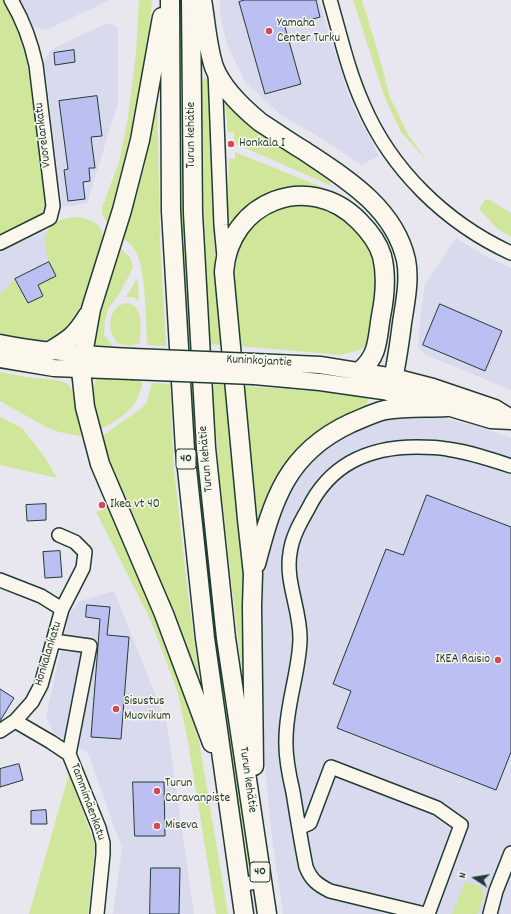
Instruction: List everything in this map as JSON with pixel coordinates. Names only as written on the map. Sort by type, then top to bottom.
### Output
[{"type":"highway","points":[[165,0],[140,140],[122,210],[91,309],[82,362],[85,407],[98,456],[164,614],[224,776]]},
{"type":"highway","name":"Turun kehätie","points":[[170,0],[171,211],[185,450],[205,638],[244,914]]},
{"type":"highway","name":"Turun kehätie","points":[[191,0],[192,213],[206,448],[226,638],[267,914]]},
{"type":"highway","points":[[202,0],[214,68],[231,93],[249,113],[260,122],[336,172],[361,192],[378,207],[392,225],[404,255],[407,274],[404,307],[386,383]]},
{"type":"highway","points":[[254,829],[253,574],[224,272],[225,261],[233,236],[244,220],[258,208],[276,199],[294,196],[316,197],[333,202],[351,213],[375,240],[382,256],[385,277],[385,297],[375,352],[370,362],[360,371]]},
{"type":"highway","points":[[50,351],[76,334],[91,309]]},
{"type":"highway","points":[[253,574],[274,502],[289,474],[321,440],[343,427],[374,413],[404,408],[446,407]]},
{"type":"main road","name":"Kuninkojantie","points":[[0,343],[50,351],[82,362]]},
{"type":"main road","name":"Kuninkojantie","points":[[0,359],[54,368],[82,362],[254,369],[320,365],[360,371],[446,407],[491,420],[511,422]]},
{"type":"main road","name":"Kuninkojantie","points":[[254,369],[320,382],[386,383],[433,387],[495,408],[511,418]]},
{"type":"street","name":"Vuorelankatu","points":[[0,243],[50,218],[53,206],[36,65],[31,44],[11,0]]},
{"type":"street","points":[[330,0],[356,86],[363,104],[371,122],[392,156],[424,194],[449,216],[480,236],[511,253]]},
{"type":"street","points":[[214,68],[225,261]]},
{"type":"street","points":[[374,413],[386,383]]},
{"type":"street","points":[[299,828],[310,823],[331,767],[437,808],[462,825],[426,914],[330,891],[316,884],[306,867],[286,758],[287,722],[300,655],[300,630],[290,578],[290,554],[293,538],[317,492],[330,477],[351,461],[363,455],[392,448],[447,448],[511,466]]},
{"type":"street","name":"Honkalankatu","points":[[0,731],[16,721],[32,702],[41,685],[62,609],[83,568],[85,552],[75,542],[59,535]]},
{"type":"street","name":"Honkalankatu","points":[[0,580],[41,596],[62,609]]},
{"type":"street","points":[[54,641],[90,646],[69,754]]},
{"type":"street","name":"Tammimäenkatu","points":[[16,721],[69,754],[99,828],[103,843],[97,914]]},
{"type":"street","points":[[490,914],[496,891],[511,853]]},
{"type":"street","points":[[239,885],[262,881]]},
{"type":"shaded area","points":[[18,0],[110,0],[46,30],[30,26]]},
{"type":"shaded area","points":[[220,0],[319,0],[346,88],[353,106],[379,156],[361,165],[321,138],[281,115],[245,82],[227,44],[220,16]]},
{"type":"shaded area","points":[[107,23],[118,27],[118,103],[87,203],[62,207],[44,60],[52,49]]},
{"type":"shaded area","points":[[61,225],[57,300],[0,312],[0,250]]},
{"type":"shaded area","points":[[456,238],[487,257],[511,268],[511,390],[426,355],[418,348],[425,284]]},
{"type":"shaded area","points":[[424,414],[477,426],[511,438],[511,914],[283,914],[271,831],[265,765],[259,607],[264,563],[274,515],[312,455],[375,418]]},
{"type":"shaded area","points":[[114,591],[167,724],[194,914],[113,914],[122,849],[88,753],[53,733],[46,716],[69,614],[80,601]]},
{"type":"green space","points":[[0,0],[3,0],[11,14],[26,58],[49,199],[41,214],[36,219],[0,236]]},
{"type":"green space","points":[[139,0],[152,0],[146,68],[140,105],[110,225],[104,218],[102,208],[119,162],[128,117],[136,54]]},
{"type":"green space","points":[[179,0],[184,0],[182,116],[184,214],[192,342],[185,342],[179,213]]},
{"type":"green space","points":[[353,0],[362,0],[390,97],[408,134],[426,160],[401,132],[385,98]]},
{"type":"green space","points":[[203,79],[209,79],[214,239],[223,345],[210,344],[206,294],[202,114],[202,85]]},
{"type":"green space","points":[[157,85],[160,242],[166,346],[147,345],[145,296],[139,258],[135,250],[120,235]]},
{"type":"green space","points":[[224,93],[325,175],[332,186],[234,143],[234,132],[228,132]]},
{"type":"green space","points":[[235,152],[319,186],[329,192],[313,189],[233,227],[227,226],[229,159],[235,159]]},
{"type":"green space","points":[[488,199],[511,213],[511,237],[498,229],[479,209],[485,200]]},
{"type":"green space","points":[[301,203],[335,210],[359,230],[374,254],[376,286],[375,308],[368,345],[359,350],[341,355],[241,346],[234,293],[235,266],[240,247],[249,229],[255,221],[263,215],[271,210]]},
{"type":"green space","points":[[77,217],[89,220],[98,225],[101,229],[103,240],[103,247],[80,316],[62,335],[53,338],[37,341],[0,337],[0,295],[15,279],[27,303],[43,296],[38,285],[56,276],[47,256],[45,246],[48,230],[54,224],[63,219]]},
{"type":"green space","points":[[117,244],[131,259],[133,268],[119,294],[108,309],[105,320],[104,334],[114,348],[94,348],[93,335]]},
{"type":"green space","points":[[136,280],[138,282],[139,301],[133,297],[126,297]]},
{"type":"green space","points":[[126,303],[132,304],[139,312],[141,324],[140,343],[130,346],[119,344],[112,334],[110,327],[110,321],[115,310],[120,305]]},
{"type":"green space","points":[[0,372],[67,383],[75,396],[81,436],[59,432],[44,426],[0,401]]},
{"type":"green space","points":[[107,377],[142,381],[142,384],[140,393],[132,407],[121,417],[99,430],[92,398],[93,391],[97,379]]},
{"type":"green space","points":[[152,383],[170,384],[174,470],[201,691],[110,471],[101,437],[142,408],[147,402]]},
{"type":"green space","points":[[188,383],[195,383],[251,863],[248,866],[246,866],[217,662],[197,495]]},
{"type":"green space","points":[[212,384],[228,385],[244,578],[245,698],[220,485]]},
{"type":"green space","points":[[242,386],[369,395],[367,404],[364,408],[283,469],[266,501],[256,531]]},
{"type":"green space","points":[[0,417],[22,428],[46,459],[57,478],[0,465]]},
{"type":"green space","points":[[107,507],[131,551],[185,692],[199,741],[228,914],[216,914],[188,742],[178,693],[151,621],[96,512]]},
{"type":"green space","points":[[69,774],[95,845],[88,914],[29,914]]},
{"type":"green space","points":[[465,882],[477,885],[482,890],[483,896],[477,914],[452,914]]},
{"type":"building","points":[[245,0],[316,0],[320,17],[285,27],[301,84],[265,94],[239,2]]},
{"type":"building","points":[[74,50],[75,62],[55,65],[54,53]]},
{"type":"building","points":[[97,96],[102,136],[91,137],[95,168],[89,168],[90,181],[83,182],[85,199],[68,201],[64,170],[68,169],[59,101]]},
{"type":"building","points":[[49,262],[56,276],[38,285],[43,296],[28,303],[15,279]]},
{"type":"building","points":[[440,304],[502,331],[485,371],[423,345]]},
{"type":"building","points":[[427,495],[511,527],[511,752],[496,790],[337,728],[351,691],[333,684],[386,549],[403,555]]},
{"type":"building","points":[[46,504],[46,520],[27,521],[26,505]]},
{"type":"building","points":[[60,551],[62,577],[45,578],[43,552]]},
{"type":"building","points":[[87,605],[110,607],[107,635],[129,637],[121,739],[91,737],[100,619],[86,617]]},
{"type":"building","points":[[0,689],[14,698],[0,721]]},
{"type":"building","points":[[19,764],[23,780],[0,787],[0,769]]},
{"type":"building","points":[[133,782],[164,782],[165,836],[135,836]]},
{"type":"building","points":[[46,810],[47,824],[31,824],[31,811]]},
{"type":"building","points":[[151,868],[180,868],[179,914],[150,914]]},
{"type":"place","name":"Yamaha Center Turku","points":[[269,31]]},
{"type":"place","name":"Honkala I","points":[[231,144]]},
{"type":"place","name":"Ikea vt 40","points":[[102,505]]},
{"type":"place","name":"IKEA Raisio","points":[[498,660]]},
{"type":"place","name":"Sisustus Muovikum","points":[[116,709]]},
{"type":"place","name":"Turun Caravanpiste","points":[[157,791]]},
{"type":"place","name":"Miseva","points":[[157,826]]}]
